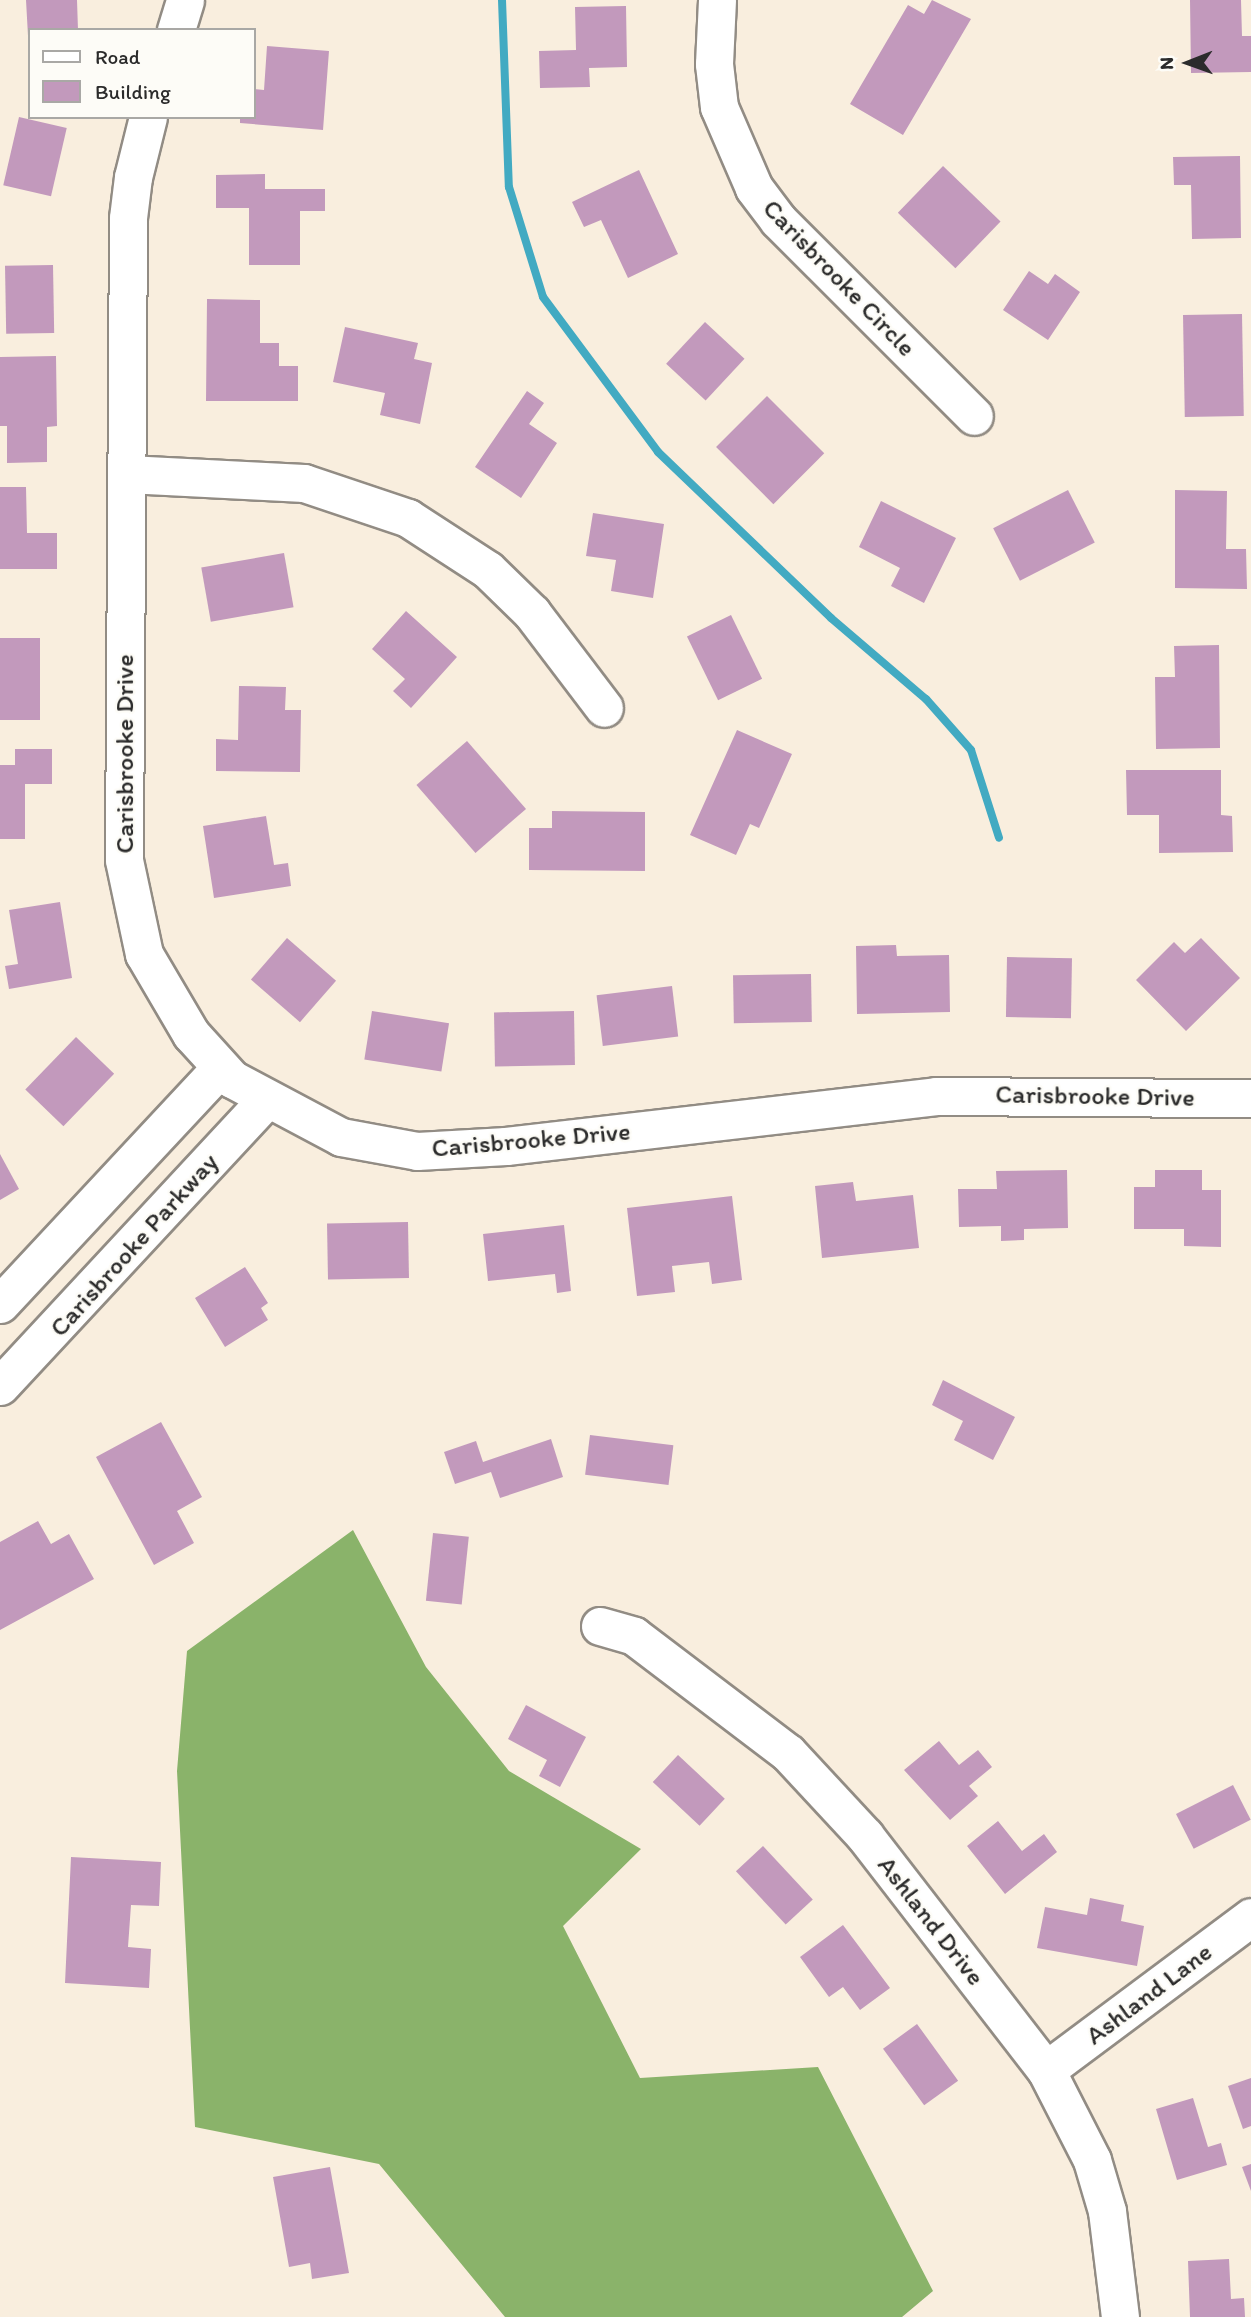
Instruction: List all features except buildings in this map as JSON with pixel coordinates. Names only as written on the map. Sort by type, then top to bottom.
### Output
[{"type":"street","points":[[177,28],[185,0]]},
{"type":"street","name":"Carisbrooke Circle","points":[[717,0],[714,64],[719,107],[754,188],[778,220],[974,416]]},
{"type":"street","name":"Carisbrooke Drive","points":[[148,119],[133,177],[128,218],[124,860],[131,909],[144,954],[166,995],[219,1068],[266,1100],[341,1137],[417,1151],[457,1151],[923,1097],[1251,1098]]},
{"type":"street","points":[[127,474],[304,483],[408,518],[488,570],[532,613],[604,708]]},
{"type":"street","points":[[0,1304],[219,1068]]},
{"type":"street","name":"Carisbrooke Parkway","points":[[0,1386],[266,1100]]},
{"type":"street","points":[[77,1221],[119,1261]]},
{"type":"street","name":"Ashland Drive","points":[[600,1626],[634,1636],[681,1668],[788,1753],[865,1836],[1046,2070],[1092,2160],[1107,2211],[1120,2317]]},
{"type":"street","name":"Ashland Lane","points":[[1046,2070],[1251,1917]]},
{"type":"green space","points":[[353,1530],[426,1667],[509,1771],[641,1849],[563,1926],[640,2078],[818,2067],[933,2291],[902,2317],[505,2317],[379,2164],[195,2127],[177,1771],[187,1651]]},
{"type":"waterway","points":[[502,0],[509,187],[543,297],[658,452],[831,618],[926,699],[971,750],[999,838]]}]
